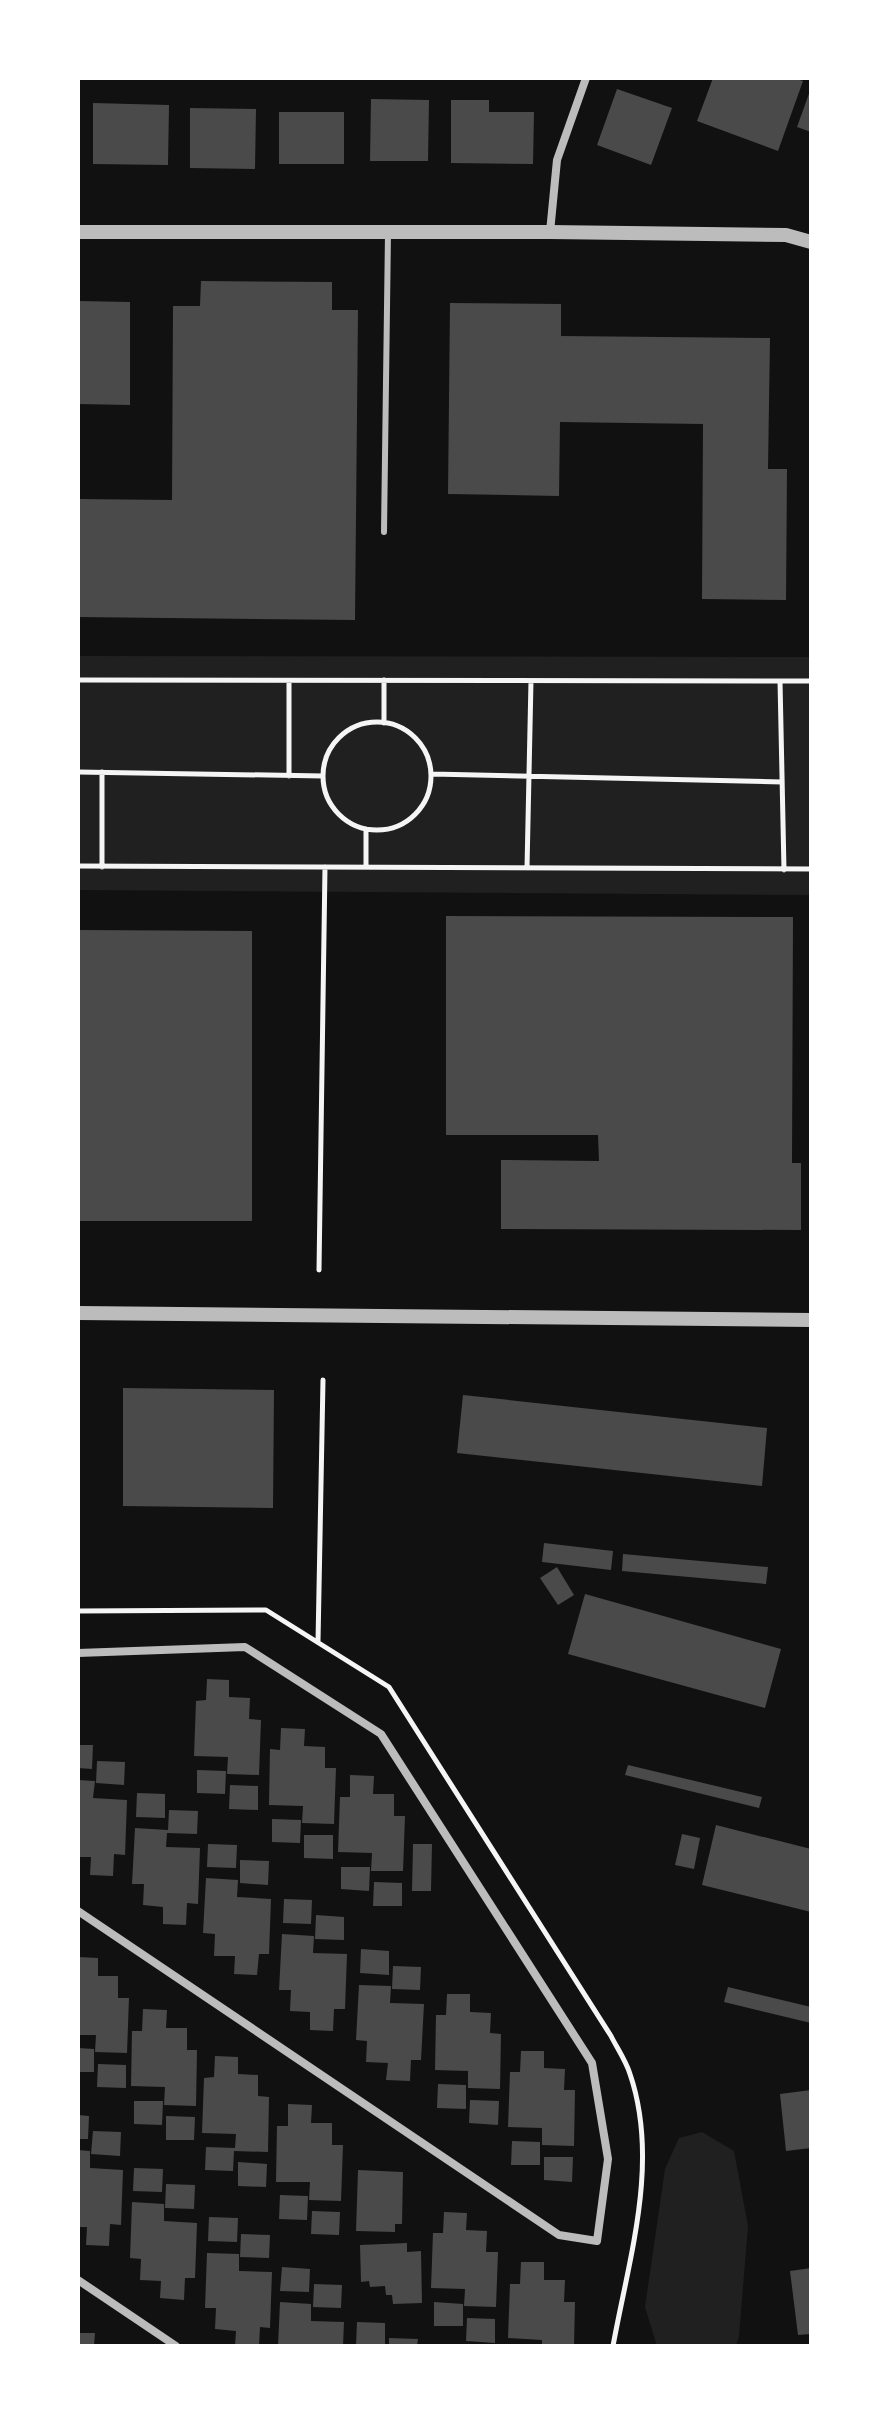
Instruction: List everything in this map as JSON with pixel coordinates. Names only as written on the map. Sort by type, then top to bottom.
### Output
[{"type":"street","points":[[550,232],[557,160],[586,78]]},
{"type":"street","points":[[78,232],[786,235],[811,242]]},
{"type":"street","points":[[78,1313],[811,1320]]},
{"type":"street","points":[[78,1653],[245,1647],[381,1734],[592,2063],[608,2159],[597,2241],[559,2235],[78,1911]]},
{"type":"street","points":[[78,2280],[176,2346]]},
{"type":"lane","points":[[384,532],[388,233]]},
{"type":"path","points":[[78,680],[811,681]]},
{"type":"path","points":[[289,680],[289,776]]},
{"type":"path","points":[[384,680],[384,723]]},
{"type":"path","points":[[527,868],[531,681]]},
{"type":"path","points":[[780,681],[784,870]]},
{"type":"path","points":[[372,722],[406,730],[419,741],[428,757],[432,774],[430,791],[422,808],[410,820],[394,828],[376,831],[342,819],[330,804],[323,776],[328,751],[339,737],[355,726],[372,722]]},
{"type":"path","points":[[78,772],[323,776]]},
{"type":"path","points":[[102,772],[102,867]]},
{"type":"path","points":[[432,774],[782,782]]},
{"type":"path","points":[[366,829],[366,867]]},
{"type":"path","points":[[78,866],[811,869]]},
{"type":"path","points":[[319,1270],[325,867]]},
{"type":"path","points":[[318,1643],[323,1380]]},
{"type":"shaded area","points":[[78,656],[811,657],[811,895],[78,890]]},
{"type":"shaded area","points":[[702,2132],[734,2151],[748,2226],[739,2336],[736,2346],[657,2346],[645,2307],[665,2169],[679,2138]]},
{"type":"building","points":[[713,78],[794,78],[803,81],[778,151],[697,121]]},
{"type":"building","points":[[811,88],[811,132],[797,127]]},
{"type":"building","points":[[617,89],[672,108],[651,165],[597,145]]},
{"type":"building","points":[[371,99],[429,100],[428,161],[370,161]]},
{"type":"building","points":[[451,100],[489,100],[489,112],[534,112],[533,164],[451,163]]},
{"type":"building","points":[[93,103],[169,105],[168,165],[93,164]]},
{"type":"building","points":[[190,108],[256,109],[255,169],[190,168]]},
{"type":"building","points":[[279,112],[344,112],[344,164],[279,164]]},
{"type":"building","points":[[201,281],[332,282],[332,310],[358,310],[355,620],[78,617],[78,499],[172,500],[173,306],[200,306]]},
{"type":"building","points":[[78,301],[130,302],[130,405],[78,404]]},
{"type":"building","points":[[450,303],[561,304],[561,336],[770,338],[768,469],[787,469],[786,600],[702,599],[703,424],[560,422],[559,496],[448,494]]},
{"type":"building","points":[[446,916],[793,917],[792,1163],[801,1163],[801,1230],[501,1229],[501,1160],[599,1161],[598,1135],[446,1135]]},
{"type":"building","points":[[78,930],[252,931],[252,1221],[78,1221]]},
{"type":"building","points":[[123,1388],[274,1390],[273,1508],[123,1506]]},
{"type":"building","points":[[463,1395],[767,1428],[762,1486],[457,1453]]},
{"type":"building","points":[[544,1543],[613,1551],[611,1570],[542,1562]]},
{"type":"building","points":[[623,1554],[768,1567],[766,1584],[622,1571]]},
{"type":"building","points":[[557,1567],[574,1595],[558,1605],[540,1578]]},
{"type":"building","points":[[585,1594],[781,1649],[765,1708],[568,1654]]},
{"type":"building","points":[[207,1679],[229,1680],[229,1697],[250,1698],[249,1719],[261,1720],[259,1775],[227,1774],[228,1757],[194,1756],[196,1701],[206,1700]]},
{"type":"building","points":[[281,1728],[305,1729],[304,1746],[325,1747],[325,1768],[336,1768],[334,1824],[302,1823],[303,1806],[269,1805],[270,1749],[280,1750]]},
{"type":"building","points":[[78,1745],[93,1745],[92,1769],[78,1768]]},
{"type":"building","points":[[97,1761],[125,1762],[124,1785],[96,1783]]},
{"type":"building","points":[[628,1765],[762,1797],[759,1808],[625,1775]]},
{"type":"building","points":[[197,1770],[226,1771],[225,1794],[197,1793]]},
{"type":"building","points":[[350,1775],[374,1776],[373,1794],[394,1794],[394,1816],[405,1816],[403,1871],[371,1871],[372,1853],[338,1852],[340,1797],[350,1797]]},
{"type":"building","points":[[78,1780],[95,1781],[93,1798],[127,1800],[125,1855],[114,1854],[113,1876],[90,1875],[91,1857],[78,1857]]},
{"type":"building","points":[[230,1785],[258,1786],[258,1810],[229,1809]]},
{"type":"building","points":[[137,1793],[165,1794],[165,1818],[136,1817]]},
{"type":"building","points":[[169,1810],[198,1811],[197,1834],[167,1833],[166,1847],[200,1848],[198,1904],[187,1903],[186,1925],[163,1924],[163,1907],[143,1905],[144,1884],[132,1884],[135,1828],[168,1830]]},
{"type":"building","points":[[272,1819],[301,1820],[300,1843],[272,1842]]},
{"type":"building","points":[[716,1825],[811,1849],[811,1912],[702,1885]]},
{"type":"building","points":[[682,1834],[700,1838],[694,1869],[675,1865]]},
{"type":"building","points":[[304,1835],[333,1835],[333,1859],[304,1858]]},
{"type":"building","points":[[208,1844],[237,1845],[236,1868],[207,1867]]},
{"type":"building","points":[[413,1844],[432,1844],[431,1891],[412,1891]]},
{"type":"building","points":[[240,1860],[269,1861],[268,1885],[240,1883]]},
{"type":"building","points":[[341,1867],[370,1867],[369,1891],[341,1889]]},
{"type":"building","points":[[206,1878],[238,1880],[237,1897],[271,1899],[269,1954],[259,1954],[257,1975],[234,1974],[235,1956],[214,1956],[215,1934],[203,1933]]},
{"type":"building","points":[[374,1882],[402,1883],[402,1906],[373,1906]]},
{"type":"building","points":[[284,1899],[312,1900],[311,1924],[283,1923]]},
{"type":"building","points":[[316,1915],[344,1917],[344,1940],[315,1939]]},
{"type":"building","points":[[282,1934],[314,1936],[313,1953],[347,1954],[345,2009],[334,2009],[333,2031],[310,2030],[310,2012],[290,2011],[291,1990],[279,1990]]},
{"type":"building","points":[[361,1949],[389,1951],[389,1975],[360,1973]]},
{"type":"building","points":[[78,1957],[98,1958],[98,1976],[118,1976],[118,1998],[129,1998],[127,2053],[95,2052],[96,2035],[78,2035]]},
{"type":"building","points":[[393,1966],[421,1967],[420,1990],[392,1989]]},
{"type":"building","points":[[359,1985],[391,1986],[390,2003],[424,2004],[421,2060],[411,2060],[410,2081],[386,2080],[388,2063],[366,2062],[367,2041],[356,2040]]},
{"type":"building","points":[[728,1987],[811,2007],[811,2023],[724,2002]]},
{"type":"building","points":[[447,1994],[470,1994],[470,2012],[491,2013],[490,2033],[501,2034],[500,2089],[468,2088],[468,2071],[435,2070],[436,2015],[446,2015]]},
{"type":"building","points":[[143,2009],[167,2010],[166,2028],[187,2028],[187,2050],[197,2050],[196,2106],[164,2105],[165,2087],[131,2086],[132,2031],[142,2031]]},
{"type":"building","points":[[78,2048],[94,2049],[94,2072],[78,2072]]},
{"type":"building","points":[[521,2051],[544,2051],[544,2068],[565,2069],[564,2090],[575,2090],[574,2146],[542,2145],[542,2128],[508,2127],[510,2072],[520,2072]]},
{"type":"building","points":[[215,2056],[238,2057],[238,2074],[258,2075],[258,2096],[269,2097],[268,2152],[234,2151],[233,2171],[205,2170],[206,2147],[235,2148],[236,2134],[202,2133],[204,2078],[214,2077]]},
{"type":"building","points":[[98,2064],[126,2065],[126,2088],[97,2087]]},
{"type":"building","points":[[438,2084],[466,2085],[466,2109],[437,2108]]},
{"type":"building","points":[[811,2090],[811,2148],[786,2151],[780,2094]]},
{"type":"building","points":[[470,2100],[499,2101],[498,2125],[469,2123]]},
{"type":"building","points":[[134,2101],[163,2101],[162,2125],[134,2124]]},
{"type":"building","points":[[288,2104],[312,2105],[311,2123],[332,2123],[332,2145],[343,2145],[341,2201],[309,2200],[310,2182],[276,2182],[277,2126],[288,2126]]},
{"type":"building","points":[[78,2115],[89,2116],[88,2139],[78,2139]]},
{"type":"building","points":[[166,2116],[195,2117],[194,2140],[166,2140]]},
{"type":"building","points":[[93,2131],[121,2132],[120,2156],[91,2154]]},
{"type":"building","points":[[512,2141],[540,2142],[540,2165],[511,2165]]},
{"type":"building","points":[[78,2150],[90,2151],[90,2168],[123,2170],[121,2225],[110,2224],[109,2246],[86,2245],[87,2227],[78,2227]]},
{"type":"building","points":[[544,2157],[573,2157],[572,2182],[544,2180]]},
{"type":"building","points":[[238,2162],[267,2164],[266,2187],[238,2186]]},
{"type":"building","points":[[134,2168],[163,2169],[162,2192],[133,2191]]},
{"type":"building","points":[[358,2170],[403,2172],[402,2224],[395,2224],[395,2232],[356,2231]]},
{"type":"building","points":[[166,2184],[195,2185],[194,2209],[165,2208]]},
{"type":"building","points":[[280,2195],[308,2196],[307,2220],[279,2219]]},
{"type":"building","points":[[132,2202],[164,2204],[164,2221],[197,2223],[195,2278],[185,2278],[184,2300],[160,2298],[161,2281],[140,2280],[141,2259],[130,2258]]},
{"type":"building","points":[[312,2211],[340,2212],[339,2235],[311,2234]]},
{"type":"building","points":[[444,2212],[467,2213],[466,2230],[487,2231],[486,2252],[498,2252],[496,2307],[464,2306],[465,2289],[431,2288],[433,2233],[443,2233]]},
{"type":"building","points":[[209,2217],[238,2218],[237,2242],[208,2241]]},
{"type":"building","points":[[241,2234],[270,2235],[269,2258],[240,2257]]},
{"type":"building","points":[[407,2243],[407,2252],[421,2251],[422,2303],[393,2304],[392,2295],[386,2295],[385,2286],[370,2287],[369,2281],[361,2282],[360,2245]]},
{"type":"building","points":[[207,2253],[239,2254],[239,2271],[272,2272],[270,2328],[260,2327],[259,2346],[235,2346],[236,2331],[215,2329],[216,2308],[205,2308]]},
{"type":"building","points":[[521,2262],[544,2262],[544,2280],[565,2280],[564,2302],[575,2302],[574,2346],[542,2346],[542,2340],[508,2338],[510,2284],[520,2284]]},
{"type":"building","points":[[282,2267],[310,2269],[309,2292],[280,2291]]},
{"type":"building","points":[[811,2268],[811,2334],[798,2335],[790,2271]]},
{"type":"building","points":[[314,2284],[342,2285],[341,2308],[313,2307]]},
{"type":"building","points":[[280,2302],[311,2304],[311,2321],[344,2322],[343,2346],[278,2346]]},
{"type":"building","points":[[434,2302],[463,2304],[463,2326],[434,2326]]},
{"type":"building","points":[[467,2318],[495,2319],[495,2343],[466,2341]]},
{"type":"building","points":[[357,2322],[385,2323],[385,2346],[356,2345]]},
{"type":"building","points":[[78,2333],[95,2333],[94,2346],[78,2346]]},
{"type":"building","points":[[389,2338],[418,2339],[417,2346],[389,2346]]}]
